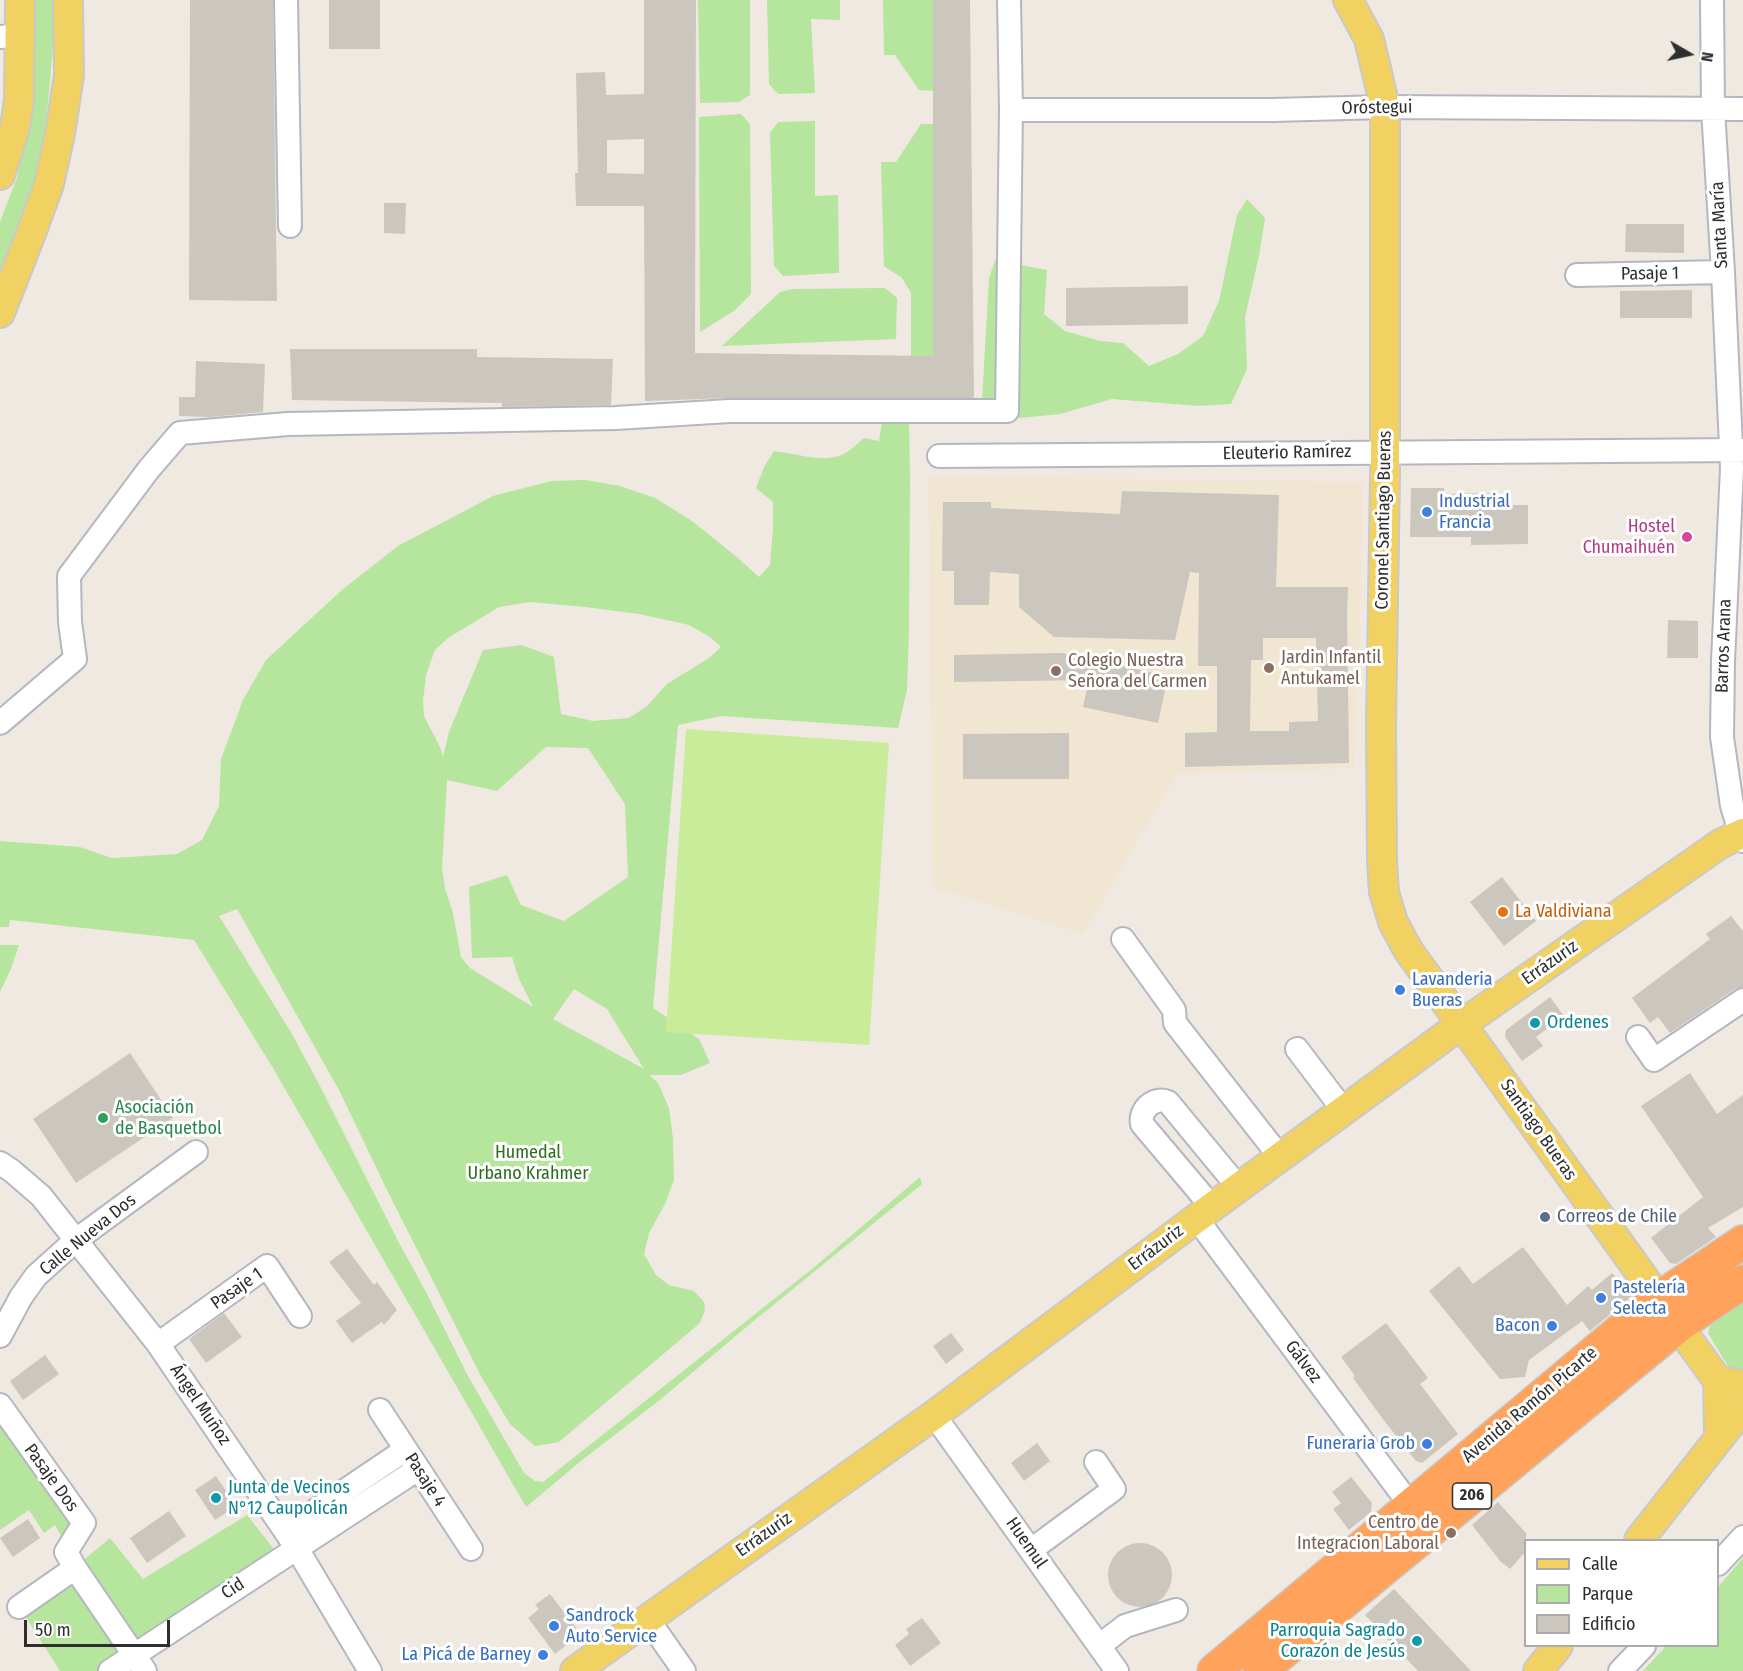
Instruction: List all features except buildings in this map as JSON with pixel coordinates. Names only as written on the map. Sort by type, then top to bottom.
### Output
[{"type":"highway","name":"Avenida Ramón Picarte","points":[[1214,1671],[1658,1299],[1743,1242]]},
{"type":"highway","name":"Avenida Ramón Picarte","points":[[1260,1671],[1679,1325],[1743,1282]]},
{"type":"main road","points":[[0,175],[15,127],[18,108],[10,36],[20,0]]},
{"type":"main road","points":[[0,313],[49,184],[60,134],[69,75],[68,0]]},
{"type":"main road","name":"Coronel Santiago Bueras","points":[[1348,0],[1369,39],[1385,107],[1382,725],[1384,892],[1393,922],[1408,950],[1463,1024]]},
{"type":"main road","name":"Errázuriz","points":[[575,1671],[934,1414],[1204,1212],[1463,1024],[1720,844],[1742,836]]},
{"type":"main road","name":"Santiago Bueras","points":[[1463,1024],[1658,1299],[1731,1383],[1719,1437]]},
{"type":"main road","points":[[1640,1539],[1743,1408]]},
{"type":"main road","points":[[1538,1671],[1557,1647]]},
{"type":"street","points":[[286,0],[290,226]]},
{"type":"street","points":[[0,723],[75,659],[70,621],[69,576],[149,469],[180,433],[288,424],[616,418],[729,411],[1007,411],[1011,110],[1009,0]]},
{"type":"street","name":"Santa María","points":[[1712,0],[1713,109],[1737,450]]},
{"type":"street","name":"Oróstegui","points":[[1011,110],[1261,110],[1385,107],[1743,109]]},
{"type":"street","name":"Pasaje 1","points":[[1577,275],[1723,272]]},
{"type":"street","name":"Eleuterio Ramírez","points":[[939,456],[1737,450]]},
{"type":"street","name":"Barros Arana","points":[[1737,450],[1722,737],[1732,806],[1742,836]]},
{"type":"street","points":[[1123,939],[1174,1010],[1175,1023],[1280,1157]]},
{"type":"street","points":[[1638,1037],[1654,1060],[1743,1000]]},
{"type":"street","points":[[1297,1049],[1344,1111]]},
{"type":"street","name":"Gálvez","points":[[1239,1188],[1168,1102],[1162,1100],[1155,1102],[1143,1111],[1140,1117],[1142,1124],[1204,1212],[1208,1234],[1411,1506]]},
{"type":"street","name":"Calle Nueva Dos","points":[[0,1336],[21,1297],[36,1276],[76,1240],[196,1152]]},
{"type":"street","name":"Ángel Muñoz","points":[[0,1163],[41,1196],[158,1344],[291,1539],[370,1671]]},
{"type":"street","name":"Pasaje 1","points":[[158,1344],[267,1266],[300,1316]]},
{"type":"street","name":"Pasaje Dos","points":[[0,1406],[84,1523],[66,1552],[139,1663]]},
{"type":"street","name":"Pasaje 4","points":[[380,1410],[471,1549]]},
{"type":"street","name":"Huemul","points":[[934,1414],[1117,1671]]},
{"type":"street","points":[[291,1539],[405,1450]]},
{"type":"street","points":[[1031,1550],[1114,1489],[1096,1462]]},
{"type":"street","points":[[291,1539],[417,1469]]},
{"type":"street","points":[[1719,1563],[1743,1537]]},
{"type":"street","name":"Cid","points":[[110,1671],[139,1663],[291,1539]]},
{"type":"street","points":[[19,1607],[75,1568]]},
{"type":"street","points":[[1099,1646],[1125,1626],[1176,1610]]},
{"type":"street","points":[[647,1618],[684,1671]]},
{"type":"street","points":[[1620,1671],[1643,1647]]},
{"type":"shaded area","name":"Colegio Nuestra Señora del Carmen","points":[[929,477],[1362,482],[1362,568],[1354,768],[1177,774],[1083,934],[932,887]]},
{"type":"green space","points":[[32,0],[53,0],[53,46],[47,115],[38,176],[0,282],[0,222],[17,177],[31,117],[35,51]]},
{"type":"green space","points":[[698,0],[750,0],[750,95],[739,102],[700,103]]},
{"type":"green space","points":[[767,0],[840,0],[840,20],[811,19],[815,93],[778,94],[769,84]]},
{"type":"green space","points":[[883,0],[933,0],[933,91],[919,90],[895,55],[884,55]]},
{"type":"green space","points":[[741,114],[750,124],[751,294],[734,311],[700,332],[699,117]]},
{"type":"green space","points":[[815,121],[815,196],[838,195],[839,273],[783,276],[774,266],[770,133],[778,122]]},
{"type":"green space","points":[[921,124],[933,124],[933,356],[911,356],[911,293],[902,278],[884,266],[881,162],[896,162]]},
{"type":"green space","name":"Humedal Urbano Krahmer","points":[[1247,199],[1265,218],[1245,317],[1247,369],[1231,404],[1199,406],[1112,399],[1060,414],[1020,418],[909,420],[907,690],[898,728],[722,716],[678,725],[653,1008],[699,1039],[710,1063],[681,1075],[649,1075],[658,1083],[669,1108],[673,1139],[674,1180],[665,1204],[649,1233],[644,1254],[656,1275],[669,1285],[694,1291],[704,1302],[705,1310],[700,1323],[559,1442],[535,1446],[510,1424],[482,1378],[339,1090],[237,909],[219,916],[292,1034],[468,1376],[524,1473],[535,1481],[543,1482],[812,1269],[920,1177],[922,1184],[526,1507],[273,1068],[194,940],[10,920],[9,927],[0,927],[0,841],[80,847],[112,858],[177,854],[202,840],[219,806],[221,759],[243,700],[266,660],[343,589],[398,546],[493,496],[551,481],[585,480],[620,486],[655,498],[692,521],[759,577],[770,565],[773,502],[756,488],[764,467],[774,451],[825,458],[847,452],[864,438],[879,441],[885,404],[982,401],[989,278],[995,260],[1047,270],[1044,314],[1065,331],[1100,341],[1123,343],[1149,366],[1178,354],[1203,336],[1219,301],[1237,215]],"holes":[[[530,602],[639,614],[689,625],[710,637],[721,647],[709,658],[667,684],[646,707],[629,718],[593,721],[561,714],[554,657],[522,645],[483,650],[449,732],[443,757],[424,716],[426,675],[435,650],[448,638],[499,607]],[[546,747],[588,748],[625,804],[628,877],[564,921],[521,905],[507,875],[469,887],[472,958],[512,957],[519,979],[533,1007],[470,968],[461,957],[453,913],[445,888],[442,868],[447,780],[497,791]],[[574,989],[607,1009],[644,1069],[553,1019]]]},
{"type":"green space","points":[[885,288],[897,298],[896,339],[722,346],[780,292],[793,289]]},
{"type":"green space","points":[[686,729],[889,743],[869,1045],[666,1032]]},
{"type":"green space","points":[[0,945],[19,945],[0,992]]},
{"type":"green space","points":[[1743,1302],[1743,1379],[1735,1378],[1708,1333],[1710,1326]]},
{"type":"green space","points":[[0,1415],[76,1521],[67,1537],[61,1536],[55,1525],[44,1533],[29,1510],[0,1530]]},
{"type":"green space","points":[[247,1515],[277,1553],[139,1646],[81,1562],[110,1538],[143,1579]]},
{"type":"green space","points":[[1743,1558],[1743,1671],[1643,1671],[1665,1647],[1719,1647],[1719,1586]]},
{"type":"green space","points":[[74,1575],[125,1654],[101,1671],[60,1671],[22,1611]]},
{"type":"place","name":"Industrial Francia","points":[[1427,512]]},
{"type":"place","name":"Hostel Chumaihuén","points":[[1687,537]]},
{"type":"place","name":"Jardin Infantil Antukamel","points":[[1269,668]]},
{"type":"place","name":"Colegio Nuestra Señora del Carmen","points":[[1056,671]]},
{"type":"place","name":"La Valdiviana","points":[[1503,912]]},
{"type":"place","name":"Lavanderia Bueras","points":[[1400,990]]},
{"type":"place","name":"Ordenes","points":[[1535,1023]]},
{"type":"place","name":"Asociación de Basquetbol","points":[[103,1118]]},
{"type":"place","name":"Correos de Chile","points":[[1545,1217]]},
{"type":"place","name":"Pastelería Selecta","points":[[1601,1298]]},
{"type":"place","name":"Bacon","points":[[1552,1326]]},
{"type":"place","name":"Funeraria Grob","points":[[1427,1444]]},
{"type":"place","name":"Junta de Vecinos N°12 Caupolicán","points":[[216,1498]]},
{"type":"place","name":"Centro de Integracion Laboral","points":[[1451,1533]]},
{"type":"place","name":"Sandrock Auto Service","points":[[554,1626]]},
{"type":"place","name":"Parroquia Sagrado Corazón de Jesús","points":[[1417,1641]]},
{"type":"place","name":"La Picá de Barney","points":[[543,1655]]}]
